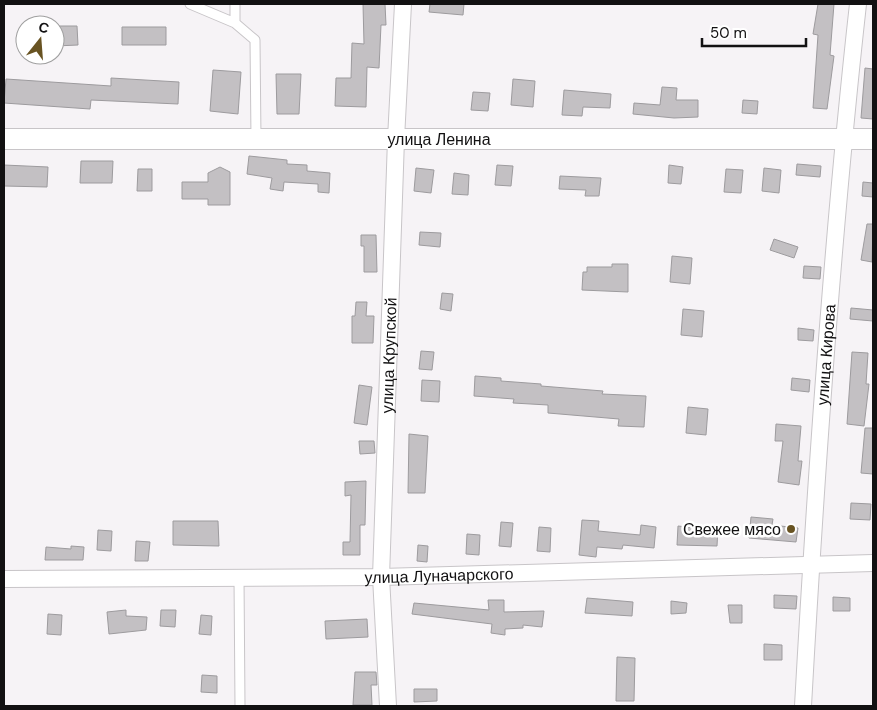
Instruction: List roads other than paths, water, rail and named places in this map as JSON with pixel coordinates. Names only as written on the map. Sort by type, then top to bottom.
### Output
[{"type":"street","name":"улица Крупской","points":[[388,706],[381,577],[396,139],[403,4]]},
{"type":"street","name":"улица Кирова","points":[[803,706],[811,566],[843,139],[858,4]]},
{"type":"street","name":"улица Ленина","points":[[4,139],[873,139]]},
{"type":"street","name":"улица Луначарского","points":[[4,579],[381,577],[873,564]]},
{"type":"lane","points":[[190,4],[235,23],[255,40],[256,140]]},
{"type":"lane","points":[[235,4],[235,23]]},
{"type":"lane","points":[[239,578],[240,706]]},
{"type":"place","name":"Свежее мясо","points":[[791,529]]}]
